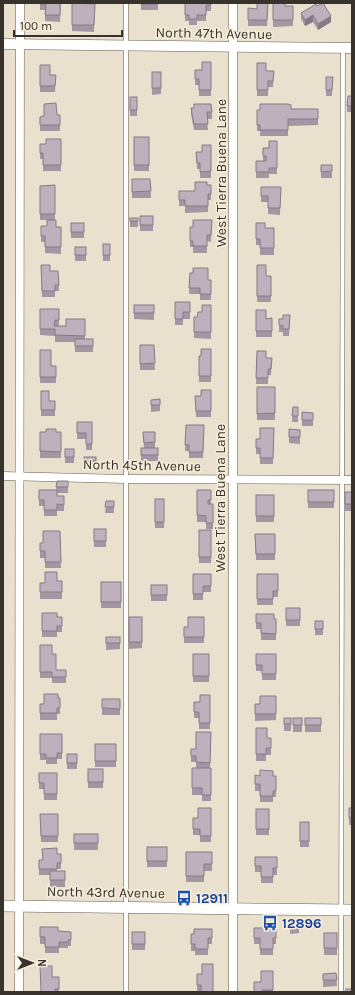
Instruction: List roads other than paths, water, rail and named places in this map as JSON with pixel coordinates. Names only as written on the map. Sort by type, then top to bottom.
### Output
[{"type":"main road","name":"North 43rd Avenue","points":[[3,906],[352,910]]},
{"type":"street","points":[[19,992],[20,3]]},
{"type":"street","name":"West Tierra Buena Lane","points":[[233,3],[233,992]]},
{"type":"street","name":"North 47th Avenue","points":[[3,44],[347,48]]},
{"type":"street","name":"North 45th Avenue","points":[[3,476],[126,479],[352,480]]},
{"type":"lane","points":[[126,3],[126,992]]},
{"type":"lane","points":[[341,992],[341,480],[347,48]]},
{"type":"place","name":"12911","points":[[184,898]]},
{"type":"place","name":"12896","points":[[270,923]]}]
